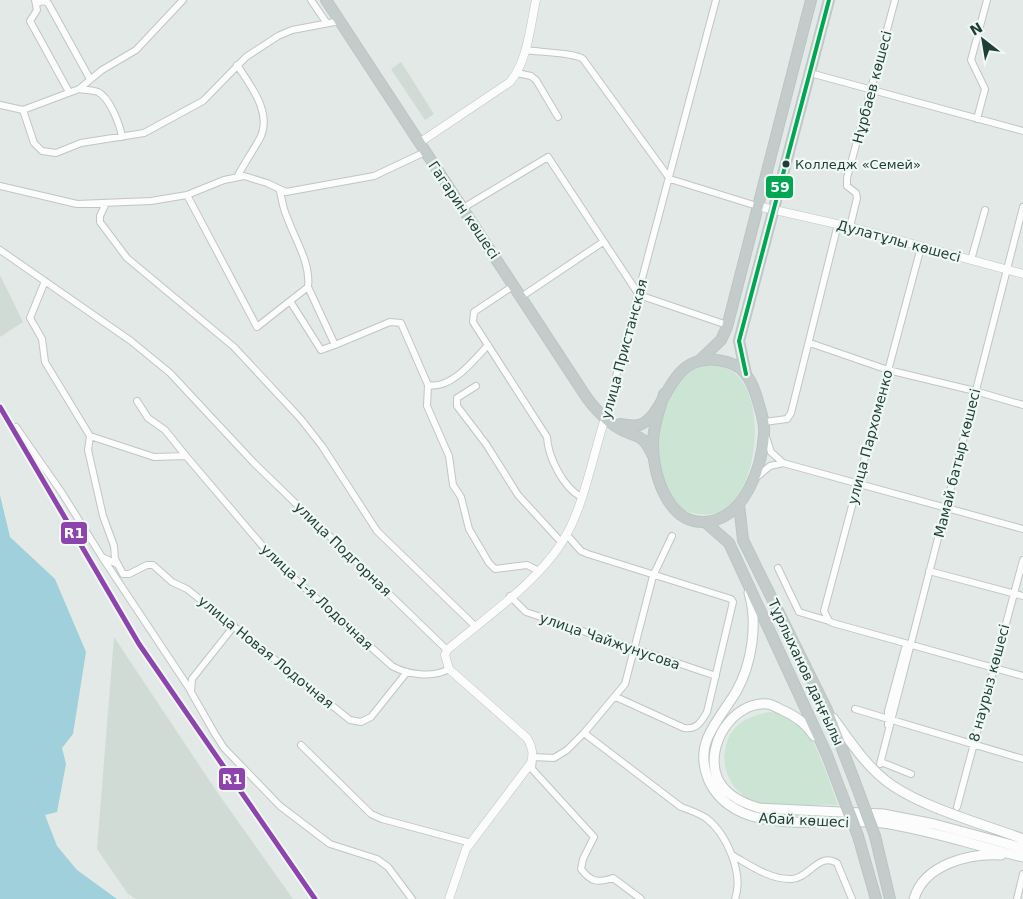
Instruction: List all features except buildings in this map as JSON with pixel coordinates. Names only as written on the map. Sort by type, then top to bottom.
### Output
[{"type":"highway","name":"Гагарин көшесі","points":[[326,0],[587,398],[605,418],[620,429],[643,439],[653,456]]},
{"type":"highway","points":[[605,418],[620,424],[640,424],[650,417],[664,394],[685,368],[699,361],[721,340],[727,325],[811,0]]},
{"type":"highway","points":[[664,394],[653,440],[653,456],[659,484],[670,504],[686,518],[705,522],[724,516],[739,504],[751,484],[761,461],[764,422],[753,385],[746,374],[739,341],[830,0]]},
{"type":"highway","points":[[699,361],[720,360],[730,362],[746,374]]},
{"type":"highway","name":"Тұрлыханов даңғылы","points":[[739,504],[743,540],[827,710],[875,836],[890,899]]},
{"type":"highway","name":"Тұрлыханов даңғылы","points":[[705,522],[729,543],[827,755],[858,836],[876,899]]},
{"type":"main road","name":"Абай көшесі","points":[[741,568],[752,602],[753,635],[745,670],[737,690],[708,736],[704,749],[706,775],[714,791],[737,811],[756,819],[881,823],[948,836],[1019,856]]},
{"type":"main road","name":"Абай көшесі","points":[[827,755],[808,726],[792,714],[768,704],[751,707],[736,714],[722,732],[715,748],[718,778],[732,796],[742,803],[758,808],[883,814],[934,824],[1023,848]]},
{"type":"main road","points":[[827,710],[855,749],[885,781],[909,796],[1023,839]]},
{"type":"main road","points":[[914,899],[931,873],[962,858],[983,854],[1019,856]]},
{"type":"street","points":[[79,89],[90,79],[136,50],[183,0]]},
{"type":"street","points":[[311,0],[326,22]]},
{"type":"street","points":[[0,186],[77,204],[151,201],[186,195],[237,177],[251,177],[267,182],[280,191],[286,192],[374,176],[422,148],[510,82],[517,73],[525,50],[536,0]]},
{"type":"street","name":"улица Пристанская","points":[[447,650],[539,572],[567,535],[581,497],[605,418],[716,0]]},
{"type":"street","name":"Нұрбаев көшесі","points":[[850,227],[857,198],[856,193],[850,190],[846,183],[895,0]]},
{"type":"street","points":[[977,119],[984,90],[971,60],[987,0]]},
{"type":"street","points":[[69,92],[30,22],[38,10],[36,1],[48,2],[90,79]]},
{"type":"street","points":[[23,110],[34,143],[42,151],[56,152],[81,142],[144,133],[197,104],[237,65],[278,36],[292,30],[326,22],[340,21]]},
{"type":"street","points":[[525,50],[554,55],[576,54],[583,60],[670,179],[757,206]]},
{"type":"street","points":[[237,65],[256,96],[262,118],[262,134],[237,177]]},
{"type":"street","points":[[517,73],[531,76],[536,80],[558,117]]},
{"type":"street","points":[[810,73],[1023,131]]},
{"type":"street","points":[[0,105],[23,110],[79,89],[92,90],[102,95],[116,116],[122,137]]},
{"type":"street","points":[[463,208],[548,157],[639,295],[727,325]]},
{"type":"street","points":[[280,191],[286,215],[307,266],[308,287],[335,344]]},
{"type":"street","points":[[186,195],[257,327],[308,287]]},
{"type":"street","points":[[106,203],[101,211],[100,222],[127,258],[234,347],[300,418],[322,446],[377,531],[475,626]]},
{"type":"street","name":"Дулатұлы көшесі","points":[[757,206],[850,227],[1023,274]]},
{"type":"street","name":"Мамай батыр көшесі","points":[[910,774],[881,763],[889,719],[1023,207]]},
{"type":"street","points":[[971,260],[985,210]]},
{"type":"street","points":[[764,422],[787,419],[791,413],[810,343],[838,224]]},
{"type":"street","points":[[521,297],[603,242]]},
{"type":"street","name":"улица Пархоменко","points":[[831,622],[824,611],[921,247]]},
{"type":"street","name":"улица Подгорная","points":[[0,250],[131,341],[170,373],[254,463],[447,650]]},
{"type":"street","points":[[45,281],[30,318],[42,339],[45,362],[90,436],[88,450],[102,516],[114,546],[117,564]]},
{"type":"street","points":[[513,286],[473,315],[473,322],[547,437],[546,446],[567,486],[581,497]]},
{"type":"street","points":[[290,301],[321,350],[390,322],[401,323],[428,385],[427,406],[449,456],[452,485],[462,497],[469,529],[495,569],[527,564],[539,572]]},
{"type":"street","points":[[810,343],[888,370],[975,390],[1023,405]]},
{"type":"street","points":[[428,385],[440,386],[465,370],[488,345]]},
{"type":"street","points":[[476,386],[457,398],[457,406],[486,444],[518,495],[562,543]]},
{"type":"street","name":"улица 1-я Лодочная","points":[[137,401],[148,418],[165,430],[277,563],[392,666],[407,672],[437,674],[449,669]]},
{"type":"street","points":[[16,427],[62,493],[191,692],[224,748],[280,806],[330,844],[370,856],[388,867],[412,899]]},
{"type":"street","points":[[764,434],[771,452],[783,463],[1023,530]]},
{"type":"street","points":[[90,436],[154,457],[186,456]]},
{"type":"street","points":[[751,484],[770,466],[783,463]]},
{"type":"street","name":"Мамай батыр көшесі","points":[[907,646],[929,571],[943,509]]},
{"type":"street","points":[[567,535],[581,550],[588,554],[731,599],[733,606],[707,712],[698,726],[691,729],[684,728],[616,697]]},
{"type":"street","points":[[533,757],[547,759],[560,755],[584,733],[625,684],[653,576],[672,536]]},
{"type":"street","points":[[102,557],[117,564]]},
{"type":"street","name":"8 наурыз көшесі","points":[[957,807],[1023,560]]},
{"type":"street","name":"улица Новая Лодочная","points":[[117,564],[125,575],[141,566],[153,565],[167,578],[188,589],[355,722],[366,720],[371,716],[407,672]]},
{"type":"street","points":[[778,568],[799,612],[907,646],[1023,676]]},
{"type":"street","points":[[929,571],[1023,596]]},
{"type":"street","name":"улица Чайжунусова","points":[[510,596],[526,612],[634,650],[716,676]]},
{"type":"street","points":[[191,692],[194,674],[234,626]]},
{"type":"street","points":[[447,650],[445,660],[449,669],[527,738],[532,749],[532,769],[594,837],[583,859],[581,869],[588,878],[597,883],[613,878],[641,899]]},
{"type":"street","points":[[855,709],[973,746],[1023,759]]},
{"type":"street","points":[[584,733],[681,807],[707,819],[732,855],[738,874],[739,885],[735,899]]},
{"type":"street","points":[[301,746],[372,814],[382,819],[470,843]]},
{"type":"street","points":[[449,899],[470,843],[531,763],[533,757]]},
{"type":"street","points":[[732,855],[762,872],[791,879],[798,878],[821,862],[832,860],[837,863],[852,899]]},
{"type":"street","points":[[1017,899],[1023,874]]},
{"type":"shaded area","points":[[401,62],[434,114],[425,120],[391,69]]},
{"type":"shaded area","points":[[0,275],[23,322],[0,337]]},
{"type":"shaded area","points":[[114,637],[215,789],[293,899],[136,899],[128,894],[97,849]]},
{"type":"green space","points":[[704,365],[727,368],[744,384],[752,405],[755,429],[753,456],[746,480],[734,500],[719,512],[699,514],[684,510],[673,500],[665,484],[660,465],[659,444],[666,404],[675,387],[688,374]]},
{"type":"green space","points":[[769,712],[792,717],[804,728],[816,748],[838,805],[767,804],[747,798],[731,782],[725,760],[725,749],[729,738],[735,728],[746,719]]},
{"type":"water","points":[[0,495],[10,537],[55,579],[86,652],[73,734],[62,748],[66,764],[57,812],[45,815],[57,846],[77,870],[117,899],[0,899]]},
{"type":"transit line","name":"59","points":[[746,374],[739,341],[829,0]]},
{"type":"transit line","name":"R1","points":[[0,407],[139,644],[315,899]]},
{"type":"place","name":"Колледж «Семей»","points":[[786,164]]}]
